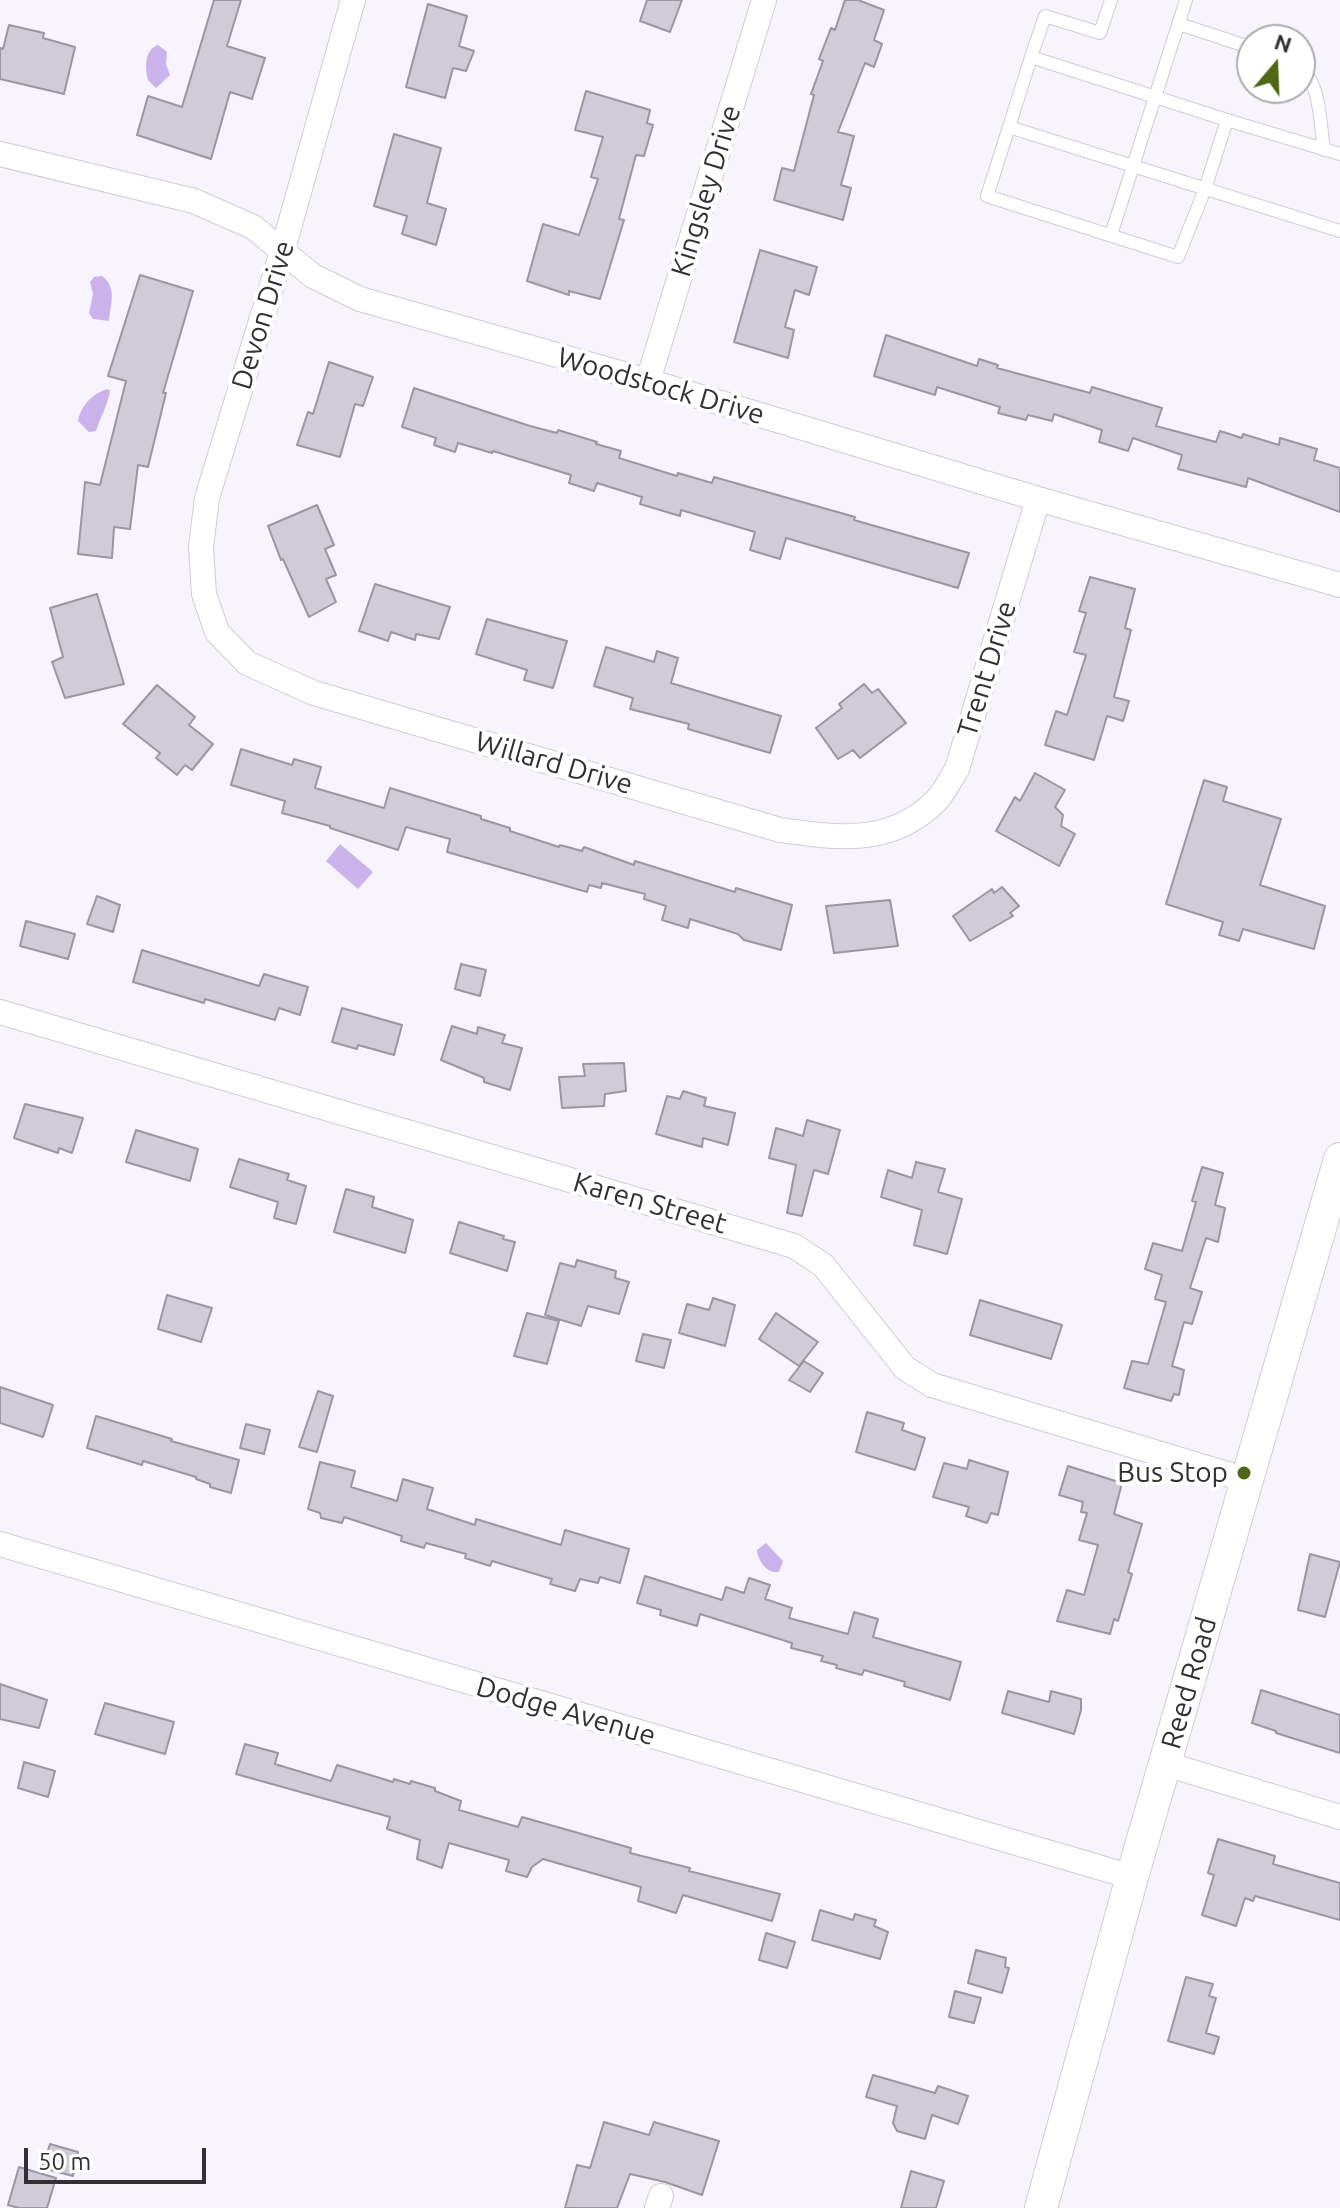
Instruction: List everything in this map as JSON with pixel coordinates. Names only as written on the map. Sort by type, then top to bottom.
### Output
[{"type":"main road","name":"Reed Road","points":[[1041,2208],[1132,1877],[1339,1165]]},
{"type":"street","name":"Devon Drive","points":[[217,632],[204,594],[201,547],[207,498],[283,249],[353,0]]},
{"type":"street","name":"Kingsley Drive","points":[[648,381],[764,0]]},
{"type":"street","name":"Woodstock Drive","points":[[0,154],[194,201],[253,227],[313,276],[360,299],[1340,585]]},
{"type":"street","name":"Trent Drive","points":[[908,821],[937,800],[957,769],[1038,499]]},
{"type":"street","name":"Willard Drive","points":[[217,632],[247,663],[314,693],[780,830],[837,838],[876,835],[908,821]]},
{"type":"street","name":"Karen Street","points":[[0,1012],[794,1246],[823,1265],[905,1368],[932,1385],[1247,1480]]},
{"type":"street","name":"Dodge Avenue","points":[[0,1544],[1132,1877]]},
{"type":"street","points":[[1166,1764],[1340,1817]]},
{"type":"lane","points":[[1111,0],[1100,33],[1045,16],[987,196],[1178,257],[1205,189],[1227,120]]},
{"type":"lane","points":[[1111,235],[1186,0]]},
{"type":"lane","points":[[1179,24],[1236,43]]},
{"type":"lane","points":[[1031,57],[1340,154]]},
{"type":"lane","points":[[1316,98],[1324,150]]},
{"type":"lane","points":[[1009,127],[1340,231]]},
{"type":"shaded area","points":[[158,45],[167,52],[166,64],[170,75],[156,88],[148,80],[146,65],[150,51]]},
{"type":"shaded area","points":[[102,276],[112,292],[109,321],[93,319],[89,313],[93,294],[90,282],[94,277]]},
{"type":"shaded area","points":[[108,389],[109,397],[96,431],[89,432],[78,421],[82,410],[93,397]]},
{"type":"shaded area","points":[[340,844],[373,872],[358,889],[326,861]]},
{"type":"shaded area","points":[[766,1543],[783,1561],[779,1572],[767,1569],[759,1558],[757,1550]]},
{"type":"building","points":[[214,0],[241,0],[227,46],[265,58],[252,99],[230,92],[211,159],[137,135],[148,96],[182,107]]},
{"type":"building","points":[[647,0],[682,0],[670,32],[640,21]]},
{"type":"building","points":[[845,0],[858,0],[884,10],[874,40],[882,44],[874,67],[865,63],[838,132],[854,136],[841,185],[851,188],[843,220],[774,200],[782,168],[794,171],[814,95],[811,94],[823,61],[819,59],[831,28],[835,30]]},
{"type":"building","points":[[428,4],[467,16],[459,46],[474,51],[466,71],[453,68],[445,98],[406,87]]},
{"type":"building","points":[[9,25],[44,33],[43,38],[75,47],[64,94],[0,79],[0,48],[3,49]]},
{"type":"building","points":[[586,91],[650,110],[647,123],[653,125],[644,156],[636,155],[619,219],[624,220],[600,299],[569,291],[569,295],[527,281],[543,224],[579,235],[598,179],[591,177],[603,137],[575,130]]},
{"type":"building","points":[[394,134],[441,148],[427,203],[446,209],[436,245],[402,234],[407,216],[374,206]]},
{"type":"building","points":[[760,250],[817,267],[809,295],[795,290],[785,327],[794,330],[788,358],[734,342]]},
{"type":"building","points":[[140,275],[193,291],[163,393],[166,393],[148,467],[138,465],[130,529],[114,527],[112,558],[78,554],[85,482],[100,485],[126,381],[108,376]]},
{"type":"building","points":[[886,335],[977,366],[979,359],[998,365],[997,368],[1090,393],[1092,387],[1162,408],[1156,426],[1216,442],[1220,431],[1279,445],[1280,438],[1317,449],[1314,460],[1340,468],[1340,512],[1248,478],[1246,487],[1178,469],[1182,455],[1133,438],[1128,451],[1099,442],[1102,430],[1054,414],[1052,421],[1028,415],[1026,420],[998,413],[1000,407],[937,387],[935,395],[874,376]]},
{"type":"building","points":[[329,362],[373,377],[363,406],[355,404],[340,457],[297,445],[308,412],[313,414]]},
{"type":"building","points":[[414,388],[530,426],[557,433],[558,430],[597,442],[621,451],[619,458],[677,476],[678,473],[712,483],[714,477],[969,553],[958,588],[786,538],[780,559],[750,550],[755,532],[681,510],[680,516],[640,504],[642,497],[597,483],[594,491],[569,483],[571,475],[493,451],[458,443],[455,452],[434,445],[436,438],[402,427]]},
{"type":"building","points":[[317,505],[334,545],[325,549],[336,575],[326,579],[336,602],[309,617],[268,526]]},
{"type":"building","points":[[1090,577],[1135,589],[1125,628],[1131,630],[1114,697],[1129,701],[1123,721],[1107,716],[1094,760],[1045,745],[1056,711],[1067,715],[1086,655],[1074,652],[1086,613],[1079,611]]},
{"type":"building","points":[[375,584],[450,607],[439,639],[416,634],[415,640],[391,632],[388,641],[359,631]]},
{"type":"building","points":[[97,594],[124,684],[65,698],[52,662],[63,657],[50,608]]},
{"type":"building","points":[[487,619],[567,641],[553,688],[524,680],[527,670],[476,654]]},
{"type":"building","points":[[606,647],[654,662],[657,651],[678,658],[671,683],[781,716],[770,753],[688,729],[689,724],[630,709],[633,698],[594,686]]},
{"type":"building","points":[[864,684],[872,693],[878,689],[906,723],[860,758],[853,750],[838,759],[816,728],[842,708],[839,704]]},
{"type":"building","points":[[157,685],[195,717],[189,725],[213,744],[192,770],[185,765],[177,775],[156,758],[160,753],[123,724]]},
{"type":"building","points":[[241,749],[292,765],[294,759],[321,767],[315,788],[384,808],[390,788],[481,816],[481,819],[510,828],[510,831],[559,847],[582,851],[584,847],[634,865],[635,861],[735,892],[736,888],[792,905],[781,950],[744,940],[738,934],[690,919],[688,928],[662,920],[666,906],[644,899],[645,894],[602,883],[601,888],[589,885],[587,892],[447,852],[450,839],[406,827],[398,850],[282,813],[285,801],[231,785]]},
{"type":"building","points":[[1035,773],[1065,790],[1055,807],[1063,815],[1061,826],[1075,834],[1059,866],[996,831],[1015,797],[1020,801]]},
{"type":"building","points":[[1204,780],[1227,787],[1223,801],[1281,819],[1260,885],[1325,906],[1314,949],[1243,929],[1239,941],[1219,935],[1223,922],[1166,904]]},
{"type":"building","points":[[1002,887],[1019,906],[1010,913],[1013,916],[970,941],[953,916],[992,889],[994,893]]},
{"type":"building","points":[[97,896],[120,905],[113,932],[87,924]]},
{"type":"building","points":[[890,900],[898,946],[834,953],[826,906]]},
{"type":"building","points":[[26,921],[75,934],[68,959],[20,946]]},
{"type":"building","points":[[142,950],[259,986],[264,974],[308,987],[300,1015],[279,1008],[275,1020],[133,982]]},
{"type":"building","points":[[461,964],[486,970],[480,996],[455,989]]},
{"type":"building","points":[[342,1008],[402,1025],[394,1055],[332,1042]]},
{"type":"building","points":[[452,1026],[477,1034],[478,1027],[505,1035],[502,1043],[522,1048],[510,1090],[484,1082],[484,1078],[441,1060]]},
{"type":"building","points":[[624,1063],[626,1091],[605,1094],[604,1106],[562,1108],[559,1077],[585,1076],[583,1064]]},
{"type":"building","points":[[683,1091],[706,1098],[704,1106],[735,1113],[728,1145],[703,1138],[702,1147],[656,1134],[667,1096],[680,1099]]},
{"type":"building","points":[[25,1104],[83,1118],[72,1153],[59,1148],[58,1153],[14,1138]]},
{"type":"building","points":[[807,1120],[840,1130],[828,1174],[814,1170],[802,1216],[787,1213],[796,1165],[769,1158],[776,1128],[803,1136]]},
{"type":"building","points":[[136,1130],[198,1149],[190,1181],[126,1162]]},
{"type":"building","points":[[239,1159],[289,1174],[287,1180],[306,1186],[296,1224],[274,1218],[278,1202],[230,1187]]},
{"type":"building","points":[[916,1162],[945,1169],[938,1192],[962,1199],[947,1254],[914,1245],[922,1210],[881,1197],[888,1170],[912,1178]]},
{"type":"building","points":[[1202,1167],[1223,1173],[1215,1205],[1225,1208],[1218,1242],[1206,1238],[1190,1288],[1202,1292],[1192,1324],[1184,1322],[1172,1366],[1184,1370],[1179,1395],[1174,1394],[1171,1401],[1124,1388],[1132,1361],[1148,1364],[1166,1302],[1155,1299],[1162,1275],[1145,1269],[1153,1243],[1182,1251]]},
{"type":"building","points":[[346,1189],[374,1197],[372,1207],[413,1220],[405,1253],[334,1232]]},
{"type":"building","points":[[459,1222],[515,1242],[507,1271],[450,1253]]},
{"type":"building","points":[[577,1260],[616,1271],[615,1278],[629,1282],[619,1314],[588,1306],[581,1326],[545,1315],[560,1263],[575,1267]]},
{"type":"building","points":[[167,1295],[212,1308],[201,1342],[158,1329]]},
{"type":"building","points":[[713,1298],[735,1305],[725,1346],[679,1333],[687,1304],[709,1310]]},
{"type":"building","points":[[980,1300],[1062,1325],[1051,1359],[970,1335]]},
{"type":"building","points":[[527,1313],[559,1321],[547,1364],[514,1356]]},
{"type":"building","points":[[776,1313],[818,1342],[799,1366],[759,1339]]},
{"type":"building","points":[[643,1334],[671,1340],[664,1368],[636,1361]]},
{"type":"building","points":[[804,1361],[823,1373],[810,1392],[789,1380]]},
{"type":"building","points":[[0,1387],[53,1405],[43,1437],[0,1423]]},
{"type":"building","points":[[318,1391],[333,1396],[317,1452],[299,1447]]},
{"type":"building","points":[[867,1412],[904,1423],[902,1430],[925,1438],[915,1470],[856,1452]]},
{"type":"building","points":[[96,1416],[239,1460],[231,1493],[210,1487],[210,1484],[196,1477],[87,1448]]},
{"type":"building","points":[[246,1424],[270,1430],[264,1454],[240,1448]]},
{"type":"building","points":[[969,1460],[1008,1472],[998,1515],[991,1513],[987,1523],[966,1516],[969,1507],[933,1497],[944,1463],[967,1469]]},
{"type":"building","points":[[320,1462],[355,1471],[351,1487],[397,1501],[403,1479],[433,1488],[427,1509],[475,1525],[476,1519],[561,1545],[565,1530],[629,1549],[620,1583],[600,1577],[598,1583],[580,1579],[575,1591],[550,1584],[552,1579],[492,1561],[490,1566],[465,1558],[466,1554],[426,1543],[424,1548],[401,1541],[402,1536],[344,1517],[342,1523],[321,1518],[320,1513],[308,1509]]},
{"type":"building","points":[[1068,1466],[1122,1483],[1114,1514],[1142,1524],[1128,1572],[1132,1574],[1118,1621],[1114,1619],[1110,1634],[1057,1621],[1067,1590],[1084,1595],[1098,1545],[1079,1540],[1087,1513],[1081,1512],[1083,1502],[1059,1495]]},
{"type":"building","points":[[1310,1554],[1340,1562],[1325,1617],[1298,1610]]},
{"type":"building","points":[[645,1576],[722,1600],[726,1587],[744,1593],[749,1578],[770,1585],[765,1599],[792,1608],[789,1618],[848,1634],[854,1612],[878,1619],[873,1637],[961,1662],[950,1700],[864,1670],[862,1675],[836,1668],[837,1665],[821,1661],[823,1656],[791,1648],[792,1643],[700,1614],[697,1626],[660,1615],[661,1610],[637,1603]]},
{"type":"building","points":[[0,1684],[47,1700],[39,1728],[0,1719]]},
{"type":"building","points":[[1261,1690],[1340,1715],[1340,1753],[1252,1723]]},
{"type":"building","points":[[1008,1691],[1049,1702],[1051,1691],[1081,1699],[1074,1734],[1002,1713]]},
{"type":"building","points":[[105,1703],[174,1722],[165,1754],[95,1734]]},
{"type":"building","points":[[245,1744],[278,1753],[275,1764],[331,1781],[337,1765],[393,1782],[394,1779],[410,1784],[411,1781],[435,1788],[435,1791],[461,1801],[459,1810],[518,1827],[522,1817],[631,1848],[630,1853],[690,1868],[689,1871],[780,1894],[772,1921],[683,1895],[676,1913],[638,1901],[641,1887],[543,1859],[532,1867],[527,1877],[506,1871],[509,1860],[449,1843],[442,1868],[417,1859],[420,1840],[387,1829],[390,1817],[236,1774]]},
{"type":"building","points":[[24,1762],[55,1771],[48,1797],[18,1788]]},
{"type":"building","points":[[1218,1839],[1275,1856],[1273,1864],[1340,1883],[1340,1920],[1255,1896],[1253,1901],[1245,1898],[1236,1926],[1202,1915],[1214,1875],[1208,1873]]},
{"type":"building","points":[[820,1910],[853,1920],[855,1914],[876,1920],[874,1926],[888,1932],[880,1959],[812,1940]]},
{"type":"building","points":[[766,1933],[795,1942],[787,1968],[759,1960]]},
{"type":"building","points":[[976,1950],[1006,1958],[1005,1967],[1009,1968],[1002,1993],[968,1983]]},
{"type":"building","points":[[1186,1977],[1213,1984],[1209,1996],[1216,1998],[1206,2033],[1219,2037],[1214,2054],[1168,2041]]},
{"type":"building","points":[[955,1991],[981,1998],[974,2023],[949,2017]]},
{"type":"building","points":[[873,2075],[935,2093],[938,2086],[968,2096],[958,2124],[932,2115],[925,2139],[897,2131],[893,2123],[897,2106],[866,2097]]},
{"type":"building","points":[[604,2122],[649,2135],[654,2122],[719,2141],[702,2195],[630,2174],[617,2208],[565,2208],[577,2165],[590,2168]]},
{"type":"building","points":[[50,2144],[78,2152],[73,2176],[42,2168]]},
{"type":"building","points":[[19,2167],[56,2178],[47,2208],[8,2205]]},
{"type":"building","points":[[911,2171],[944,2181],[936,2208],[901,2208]]},
{"type":"place","name":"Bus Stop","points":[[1244,1473]]}]
